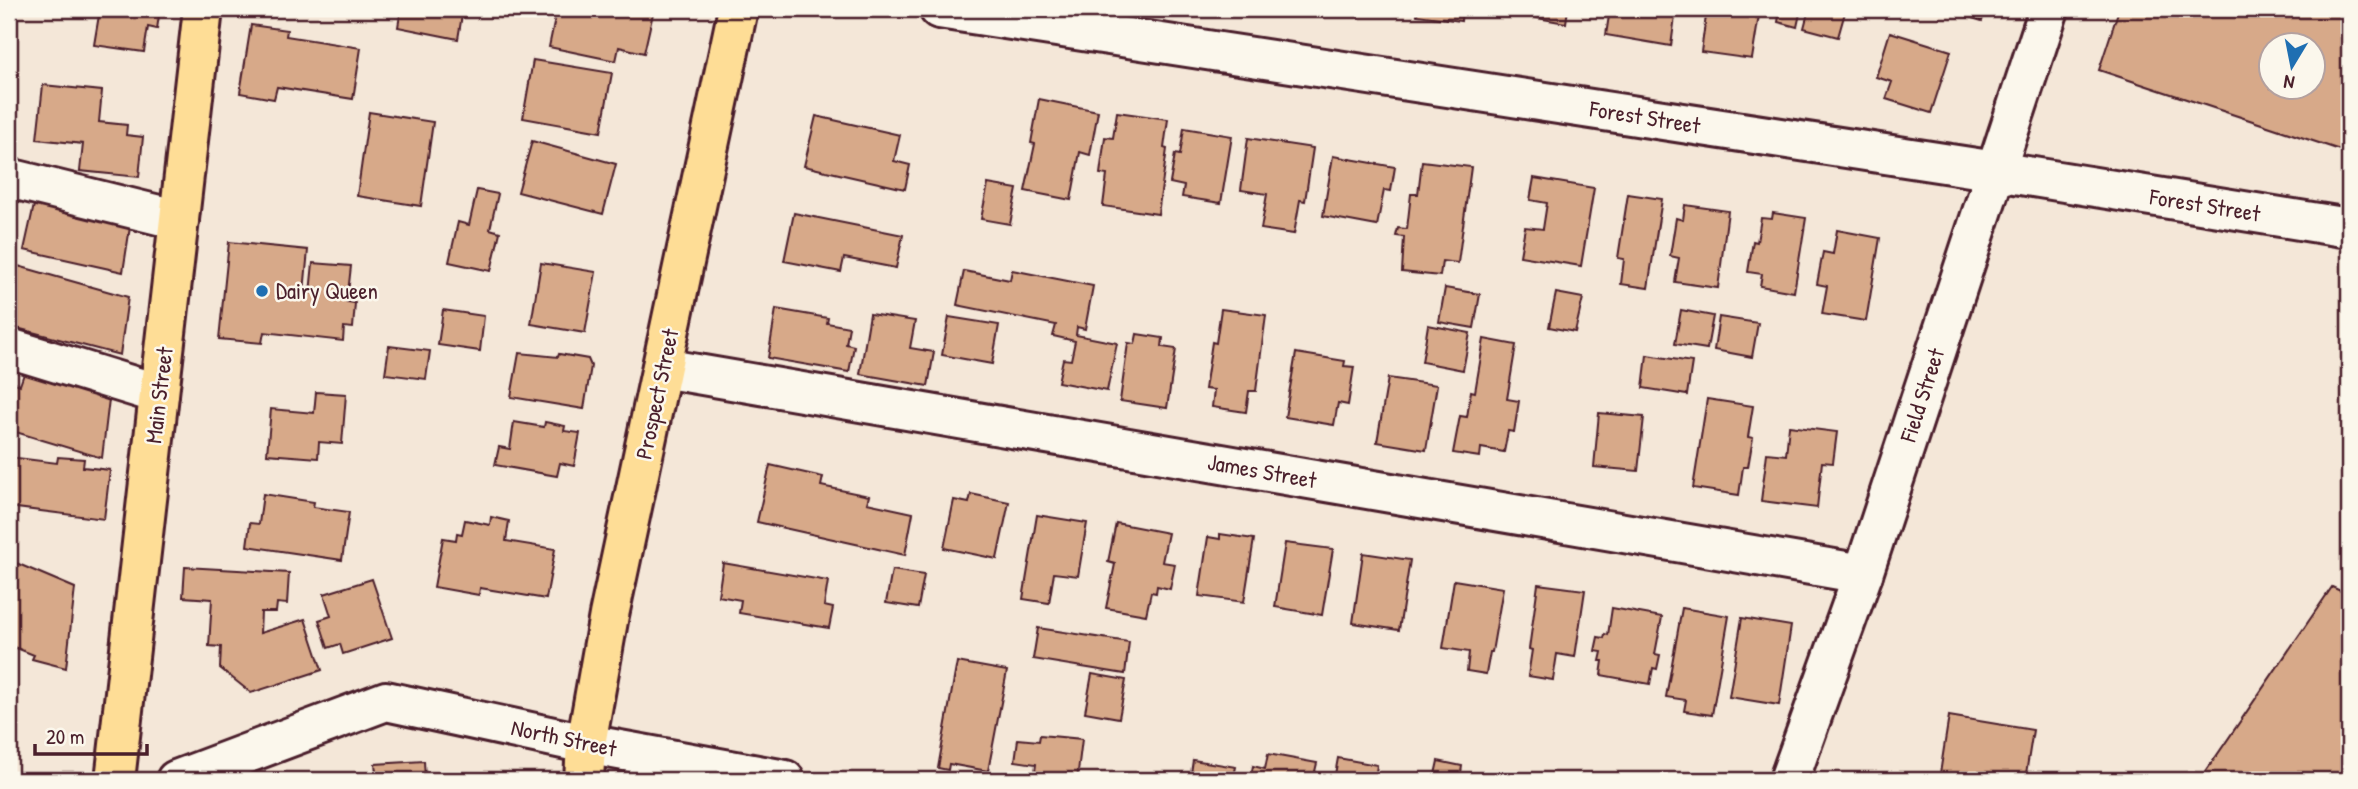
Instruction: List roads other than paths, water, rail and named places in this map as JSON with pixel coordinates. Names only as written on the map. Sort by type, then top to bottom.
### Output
[{"type":"main road","name":"Main Street","points":[[115,780],[203,9]]},
{"type":"main road","name":"Prospect Street","points":[[585,762],[609,615],[738,9]]},
{"type":"street","name":"Forest Street","points":[[940,9],[1996,171],[2349,228]]},
{"type":"street","name":"Field Street","points":[[1789,780],[1863,574],[2049,9]]},
{"type":"street","points":[[9,178],[179,220]]},
{"type":"street","points":[[9,348],[159,394]]},
{"type":"street","name":"James Street","points":[[662,368],[1863,574]]},
{"type":"street","name":"North Street","points":[[176,780],[386,701],[585,762],[785,780]]},
{"type":"place","name":"Dairy Queen","points":[[262,291]]}]
